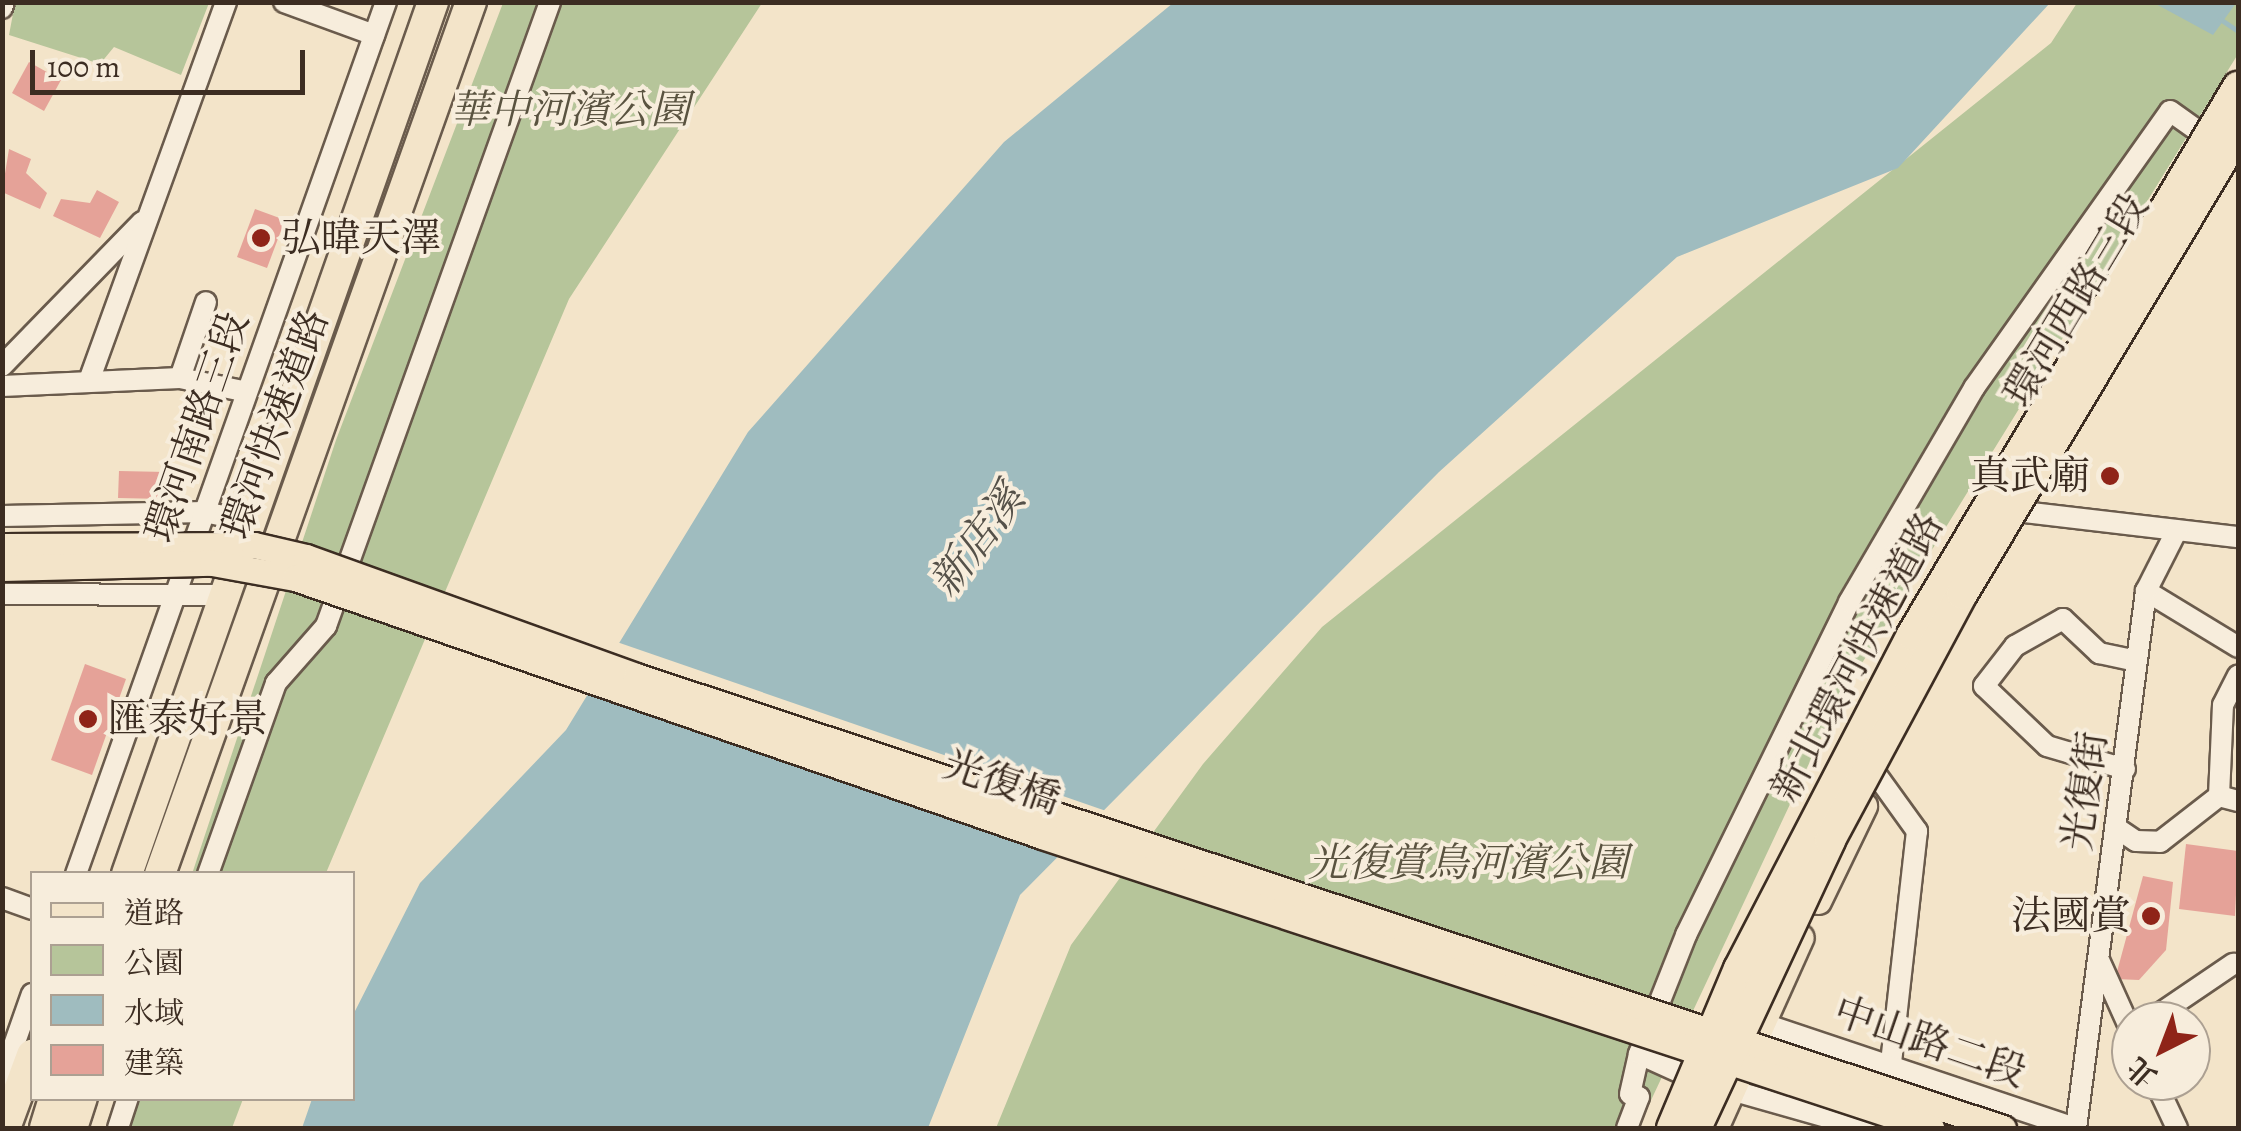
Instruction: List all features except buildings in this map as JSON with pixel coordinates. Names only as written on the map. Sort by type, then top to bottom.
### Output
[{"type":"highway","name":"環河快速道路","points":[[127,871],[219,595],[250,544],[433,2]]},
{"type":"highway","name":"環河快速道路","points":[[161,871],[320,412],[471,2]]},
{"type":"highway","name":"新北環河快速道路","points":[[1675,1128],[1746,955],[1912,635],[2238,88]]},
{"type":"highway","name":"新北環河快速道路","points":[[1696,1128],[1830,840],[1962,594],[2234,149]]},
{"type":"highway","points":[[138,871],[229,620],[320,412]]},
{"type":"highway","points":[[6,1128],[30,1062]]},
{"type":"highway","points":[[45,1128],[53,1101]]},
{"type":"highway","points":[[72,1128],[81,1101]]},
{"type":"main road","name":"環河西路三段","points":[[1714,1128],[1878,778],[2024,512],[2234,149],[2238,107]]},
{"type":"main road","name":"環河西路三段","points":[[1728,1011],[1968,551],[2234,149]]},
{"type":"main road","points":[[2,546],[250,544]]},
{"type":"main road","points":[[2,568],[250,544]]},
{"type":"main road","name":"光復橋","points":[[250,544],[301,568],[636,676],[1692,1039]]},
{"type":"main road","points":[[1692,1039],[1931,1128]]},
{"type":"main road","points":[[1692,1039],[2003,1128]]},
{"type":"main road","points":[[1675,1128],[1699,1081]]},
{"type":"street","points":[[90,378],[226,2]]},
{"type":"street","points":[[284,2],[374,35]]},
{"type":"street","name":"環河南路三段","points":[[77,871],[178,593],[243,391],[386,2]]},
{"type":"street","points":[[209,871],[276,683],[334,607],[550,2]]},
{"type":"street","points":[[1626,1128],[1639,1098],[1630,1094],[1639,1054],[1686,935],[1849,602],[1974,388],[2170,111],[2234,149]]},
{"type":"street","points":[[2,366],[147,217]]},
{"type":"street","points":[[180,378],[206,302]]},
{"type":"street","points":[[2,386],[90,378],[180,378],[243,391]]},
{"type":"street","points":[[2,516],[205,512],[250,544]]},
{"type":"street","points":[[2024,512],[2238,537]]},
{"type":"street","name":"光復街","points":[[2075,1128],[2146,591],[2177,530]]},
{"type":"street","points":[[2146,591],[2238,647]]},
{"type":"street","points":[[2,594],[219,595]]},
{"type":"street","points":[[2125,769],[2046,746],[1984,686],[2015,646],[2064,619],[2099,652],[2136,661]]},
{"type":"street","points":[[2115,827],[2136,840],[2160,842],[2229,798],[2223,705],[2238,676]]},
{"type":"street","points":[[1878,778],[1917,831],[1891,1064]]},
{"type":"street","points":[[2,898],[30,908]]},
{"type":"street","points":[[2098,958],[2117,1001]]},
{"type":"street","points":[[2178,1001],[2233,964]]},
{"type":"street","points":[[2,1079],[30,1000]]},
{"type":"street","points":[[1699,1081],[1728,1011]]},
{"type":"street","name":"中山路二段","points":[[1728,1011],[2075,1128]]},
{"type":"street","points":[[2091,1014],[2111,1022]]},
{"type":"street","points":[[1639,1054],[1699,1081],[1733,1085],[1866,1128]]},
{"type":"street","points":[[118,1128],[127,1101]]},
{"type":"street","points":[[2164,1101],[2177,1128]]},
{"type":"green space","points":[[15,3],[209,3],[181,75],[114,47],[100,64],[9,35]]},
{"type":"green space","name":"華中河濱公園","points":[[503,3],[762,3],[569,299],[327,871],[193,871],[336,440]]},
{"type":"green space","name":"光復賞鳥河濱公園","points":[[2077,3],[2238,3],[2238,54],[1838,702],[1638,1128],[996,1128],[1071,945],[1203,764],[1322,627],[2051,43]]},
{"type":"green space","points":[[116,1101],[242,1101],[232,1128],[107,1128]]},
{"type":"water","name":"新店溪","points":[[1173,3],[2050,3],[1898,168],[1677,257],[1439,472],[1020,895],[928,1128],[302,1128],[311,1101],[355,1101],[355,1011],[420,883],[566,730],[748,432],[1004,142]]},
{"type":"water","points":[[2154,3],[2236,3],[2213,35]]},
{"type":"pier","points":[[614,641],[1109,812],[1069,852],[584,690]]},
{"type":"waterway","points":[[2220,19],[2238,31]]},
{"type":"place","name":"弘暐天澤","points":[[261,238]]},
{"type":"place","name":"真武廟","points":[[2110,476]]},
{"type":"place","name":"匯泰好景","points":[[88,719]]},
{"type":"place","name":"法國賞","points":[[2151,916]]}]
